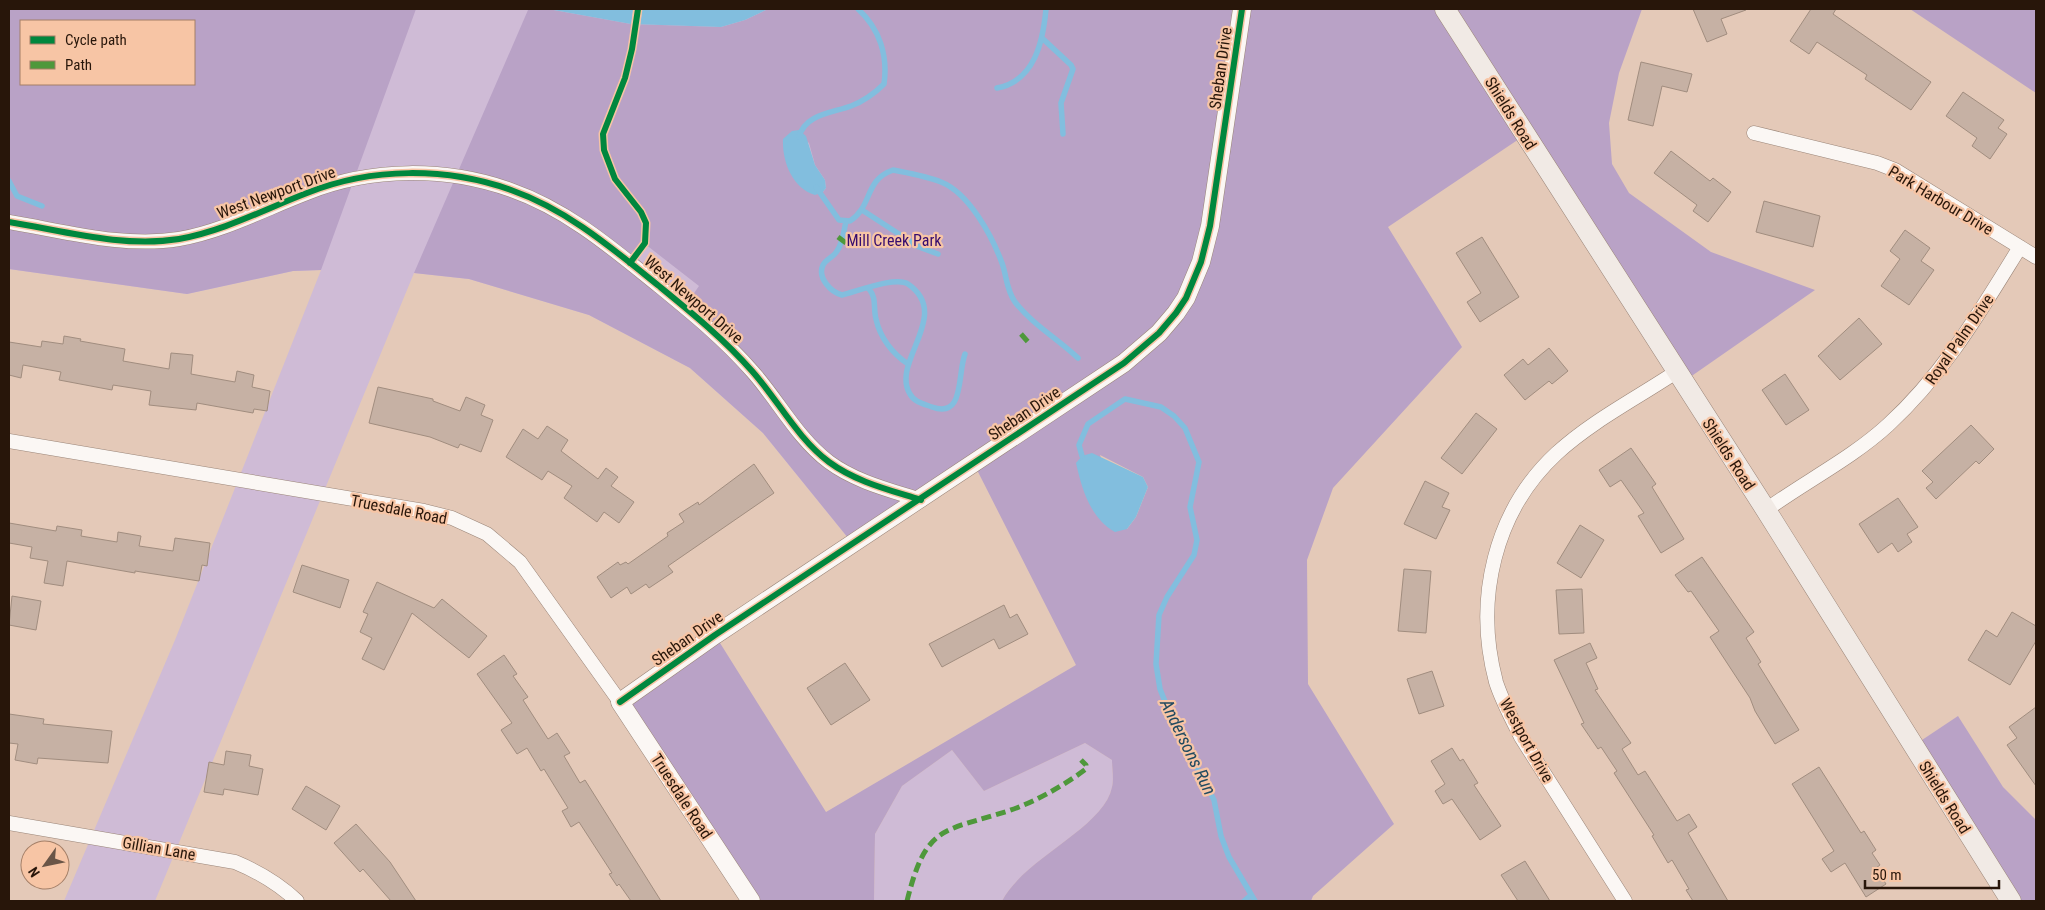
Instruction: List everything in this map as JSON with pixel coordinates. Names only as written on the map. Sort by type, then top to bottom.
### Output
[{"type":"main road","name":"Shields Road","points":[[1445,9],[1766,510],[2011,901]]},
{"type":"street","name":"Sheban Drive","points":[[620,702],[715,635],[921,500],[1124,362],[1159,333],[1176,313],[1195,278],[1210,226],[1242,9]]},
{"type":"street","name":"Park Harbour Drive","points":[[1754,132],[1877,163],[1895,170],[2036,257]]},
{"type":"street","name":"West Newport Drive","points":[[9,222],[110,239],[148,242],[180,238],[220,228],[311,191],[351,179],[388,173],[425,173],[464,177],[488,182],[514,190],[574,220],[685,308],[737,353],[791,422],[827,460],[859,478],[921,500]]},
{"type":"street","name":"Royal Palm Drive","points":[[1766,510],[1859,449],[1913,400],[1962,340],[2020,247]]},
{"type":"street","name":"Westport Drive","points":[[1625,901],[1521,737],[1506,709],[1490,657],[1486,623],[1487,595],[1492,564],[1503,531],[1518,502],[1540,471],[1580,434],[1676,372]]},
{"type":"street","name":"Truesdale Road","points":[[9,441],[424,511],[470,525],[487,534],[520,562],[620,702],[749,900]]},
{"type":"street","name":"Gillian Lane","points":[[9,823],[235,862],[260,872],[281,886],[297,901]]},
{"type":"green space","name":"Mill Creek Park","points":[[9,9],[1242,9],[853,544],[763,433],[690,368],[589,315],[469,279],[414,273],[155,901],[64,901],[175,640],[321,270],[293,271],[187,294],[9,269]]},
{"type":"green space","points":[[9,9],[416,9],[321,270],[293,271],[187,294],[9,269]]},
{"type":"green space","points":[[548,9],[631,24],[721,27],[745,20],[768,9],[1642,9],[1619,73],[1609,123],[1612,164],[1629,193],[1711,252],[1815,290],[1683,382],[1525,135],[1388,227],[1462,347],[1333,488],[1307,560],[1308,684],[1394,824],[1313,896],[1311,901],[1002,901],[1013,885],[1027,871],[1079,830],[1095,816],[1106,802],[1113,784],[1112,760],[1085,743],[984,791],[952,750],[902,786],[875,834],[874,901],[751,901],[620,702],[715,635],[826,812],[1076,665],[974,464],[853,544],[763,433],[690,368],[589,315],[469,279],[414,273],[528,10]],"holes":[[[792,131],[809,143],[815,165],[825,180],[826,188],[823,192]],[[645,244],[699,286],[690,299],[635,257]],[[1100,455],[1143,477],[1148,487],[1136,517],[1127,529]]]},
{"type":"green space","points":[[1910,9],[2036,9],[2036,93]]},
{"type":"green space","points":[[1958,716],[2003,787],[2036,820],[2036,901],[2011,901],[1913,746]]},
{"type":"green space","points":[[1085,743],[1112,760],[1113,784],[1106,802],[1095,816],[1079,830],[1027,871],[1013,885],[1002,901],[874,901],[875,834],[902,786],[952,750],[984,791]]},
{"type":"water","points":[[548,9],[768,9],[745,20],[721,27],[631,24]]},
{"type":"water","points":[[799,130],[806,136],[815,165],[825,180],[826,188],[823,192],[815,195],[800,186],[795,180],[790,173],[784,156],[783,139],[792,131]]},
{"type":"water","points":[[1092,453],[1143,477],[1148,487],[1136,517],[1127,529],[1115,532],[1106,526],[1088,502],[1076,463],[1082,456]]},
{"type":"pier","points":[[633,9],[642,9],[640,27],[631,27]]},
{"type":"building","points":[[1693,9],[1746,10],[1721,19],[1727,34],[1707,42]]},
{"type":"building","points":[[1811,9],[1836,9],[1833,14],[1931,82],[1911,110],[1865,79],[1867,75],[1817,42],[1809,54],[1790,41]]},
{"type":"building","points":[[1641,62],[1692,74],[1687,92],[1662,86],[1653,126],[1628,120]]},
{"type":"building","points":[[1963,92],[2004,120],[1998,128],[2007,134],[1990,159],[1972,146],[1977,138],[1946,116]]},
{"type":"building","points":[[1671,151],[1710,181],[1713,178],[1731,192],[1708,222],[1693,211],[1697,205],[1654,173]]},
{"type":"building","points":[[1764,201],[1820,216],[1813,247],[1756,232]]},
{"type":"building","points":[[1905,230],[1930,248],[1921,261],[1934,270],[1909,305],[1881,286],[1900,259],[1890,251]]},
{"type":"building","points":[[1482,237],[1519,297],[1480,322],[1467,302],[1481,293],[1456,253]]},
{"type":"building","points":[[1859,318],[1882,344],[1840,380],[1818,356]]},
{"type":"building","points":[[64,336],[81,339],[80,341],[125,349],[123,361],[169,369],[171,353],[193,355],[191,374],[235,382],[237,371],[254,375],[252,387],[270,391],[267,411],[254,409],[253,413],[197,403],[196,410],[149,405],[151,391],[113,385],[112,390],[59,380],[61,372],[23,365],[21,378],[9,375],[9,342],[41,347],[42,341],[63,344]]},
{"type":"building","points":[[1549,348],[1568,371],[1552,384],[1549,381],[1525,400],[1504,375],[1523,359],[1528,365]]},
{"type":"building","points":[[1785,374],[1809,410],[1786,425],[1762,390]]},
{"type":"building","points":[[378,387],[433,399],[433,401],[460,411],[466,397],[485,405],[481,415],[493,420],[481,452],[460,444],[458,448],[430,437],[369,423]]},
{"type":"building","points":[[1476,413],[1497,429],[1462,474],[1441,458]]},
{"type":"building","points":[[1971,425],[1994,449],[1979,464],[1976,461],[1936,499],[1926,488],[1933,482],[1922,471]]},
{"type":"building","points":[[547,426],[568,440],[561,451],[598,479],[606,468],[618,477],[611,486],[634,502],[619,523],[604,512],[597,522],[564,498],[572,486],[548,471],[542,480],[506,457],[523,429],[538,439]]},
{"type":"building","points":[[1631,448],[1656,484],[1652,487],[1684,539],[1661,553],[1638,516],[1644,513],[1621,480],[1610,487],[1599,470]]},
{"type":"building","points":[[754,464],[774,493],[668,566],[673,572],[649,588],[646,584],[631,594],[627,587],[611,598],[597,577],[618,562],[620,565],[626,562],[628,564],[668,536],[667,533],[684,522],[679,514],[698,502],[699,505]]},
{"type":"building","points":[[1425,481],[1449,493],[1442,507],[1450,510],[1436,539],[1404,524]]},
{"type":"building","points":[[1898,498],[1918,527],[1907,534],[1912,542],[1898,552],[1892,543],[1878,553],[1859,524]]},
{"type":"building","points":[[9,523],[56,531],[57,526],[82,530],[81,536],[117,542],[118,532],[141,536],[139,546],[173,551],[175,538],[210,543],[207,566],[202,565],[199,581],[135,571],[135,573],[67,561],[63,586],[44,583],[48,561],[30,558],[32,547],[9,543]]},
{"type":"building","points":[[1580,525],[1604,540],[1581,578],[1557,563]]},
{"type":"building","points":[[1702,557],[1754,632],[1746,638],[1761,662],[1758,664],[1799,730],[1775,744],[1755,711],[1750,698],[1710,637],[1719,631],[1691,591],[1688,592],[1675,575]]},
{"type":"building","points":[[302,565],[349,580],[340,608],[293,592]]},
{"type":"building","points":[[1404,569],[1431,571],[1426,633],[1398,631]]},
{"type":"building","points":[[377,582],[434,608],[442,599],[487,636],[469,658],[412,613],[384,670],[362,659],[372,638],[360,632],[368,614],[363,612]]},
{"type":"building","points":[[1582,589],[1584,633],[1559,634],[1556,590]]},
{"type":"building","points":[[12,596],[41,601],[36,630],[9,625]]},
{"type":"building","points":[[1004,605],[1010,618],[1017,614],[1028,634],[999,649],[994,639],[942,667],[929,644]]},
{"type":"building","points":[[2012,612],[2036,626],[2036,641],[2010,685],[1968,660],[1986,630],[1997,637]]},
{"type":"building","points":[[1590,643],[1597,658],[1586,663],[1598,689],[1595,690],[1631,743],[1622,749],[1638,775],[1645,771],[1677,821],[1689,814],[1697,827],[1688,833],[1728,901],[1693,901],[1686,890],[1689,889],[1672,860],[1668,863],[1652,836],[1654,835],[1614,773],[1617,771],[1601,747],[1598,749],[1581,724],[1584,723],[1554,660]]},
{"type":"building","points":[[504,655],[517,674],[513,676],[528,697],[523,700],[548,739],[557,733],[570,753],[564,756],[580,783],[585,780],[661,901],[631,901],[609,874],[612,873],[579,822],[571,827],[562,811],[568,808],[544,769],[541,771],[527,748],[517,754],[501,730],[512,723],[477,674]]},
{"type":"building","points":[[845,663],[870,700],[831,725],[807,688]]},
{"type":"building","points":[[1432,671],[1444,706],[1419,714],[1407,679]]},
{"type":"building","points":[[2036,707],[2036,786],[2007,745],[2017,738],[2009,727]]},
{"type":"building","points":[[9,714],[44,719],[43,724],[112,731],[108,763],[38,758],[37,764],[15,760],[18,744],[9,743]]},
{"type":"building","points":[[1452,748],[1460,761],[1463,759],[1478,783],[1474,785],[1501,826],[1480,840],[1452,799],[1443,804],[1435,791],[1445,784],[1431,761]]},
{"type":"building","points":[[226,751],[251,755],[249,766],[263,769],[258,795],[224,789],[223,795],[204,792],[209,762],[224,765]]},
{"type":"building","points":[[1819,767],[1861,833],[1864,831],[1876,850],[1872,853],[1880,865],[1876,868],[1886,884],[1866,897],[1845,863],[1831,872],[1822,859],[1834,851],[1792,784]]},
{"type":"building","points":[[306,786],[340,806],[326,830],[292,809]]},
{"type":"building","points":[[356,824],[390,862],[416,901],[391,901],[363,869],[360,872],[334,843]]},
{"type":"building","points":[[1525,861],[1550,901],[1518,901],[1501,875]]},
{"type":"waterway","name":"Andersons Run","points":[[799,137],[802,129],[813,119],[860,102],[884,84],[885,63],[881,43],[872,25],[858,9]]},
{"type":"waterway","points":[[997,88],[1010,84],[1020,77],[1035,58],[1042,34],[1046,9]]},
{"type":"waterway","points":[[1042,38],[1073,69],[1061,103],[1063,134]]},
{"type":"waterway","name":"Andersons Run","points":[[816,187],[839,220],[850,221],[862,208],[877,180],[893,170],[929,178],[951,188],[970,205],[986,228],[1002,263],[1008,288],[1015,302],[1029,317],[1078,358]]},
{"type":"waterway","points":[[9,181],[17,196],[42,206]]},
{"type":"waterway","points":[[862,210],[919,247],[938,254]]},
{"type":"waterway","points":[[846,221],[839,248],[823,265],[822,275],[826,284],[842,295],[886,283],[902,282],[908,284],[920,296],[924,310],[923,324],[912,353],[906,381],[912,397],[932,407],[943,409],[950,407],[958,393],[965,354]]},
{"type":"waterway","points":[[869,289],[874,300],[878,326],[884,339],[892,350],[908,364]]},
{"type":"waterway","name":"Andersons Run","points":[[1082,456],[1079,445],[1088,424],[1125,399],[1161,407],[1174,416],[1185,428],[1199,462],[1190,507],[1197,540],[1194,555],[1167,597],[1159,615],[1156,664],[1160,689],[1174,724],[1214,800],[1221,836],[1229,857],[1255,901]]},
{"type":"waterway","points":[[1244,901],[1251,895]]},
{"type":"marked path","points":[[838,237],[846,243]]},
{"type":"marked path","points":[[1021,334],[1029,343]]},
{"type":"marked path","points":[[907,901],[914,876],[922,858],[930,845],[940,835],[967,823],[1008,811],[1048,793],[1086,769],[1086,765],[1081,760]]},
{"type":"cycle path","points":[[630,263],[645,243],[646,223],[641,212],[615,179],[604,150],[603,134],[625,78],[632,49],[638,9]]},
{"type":"cycle path","points":[[620,702],[715,635],[1124,363],[1159,333],[1186,298],[1201,262],[1210,226],[1242,9]]},
{"type":"cycle path","points":[[9,222],[115,240],[158,241],[179,239],[212,231],[307,193],[357,178],[409,173],[461,177],[486,182],[532,198],[571,219],[624,258],[696,316],[741,359],[807,442],[829,462],[862,480],[921,500]]}]
